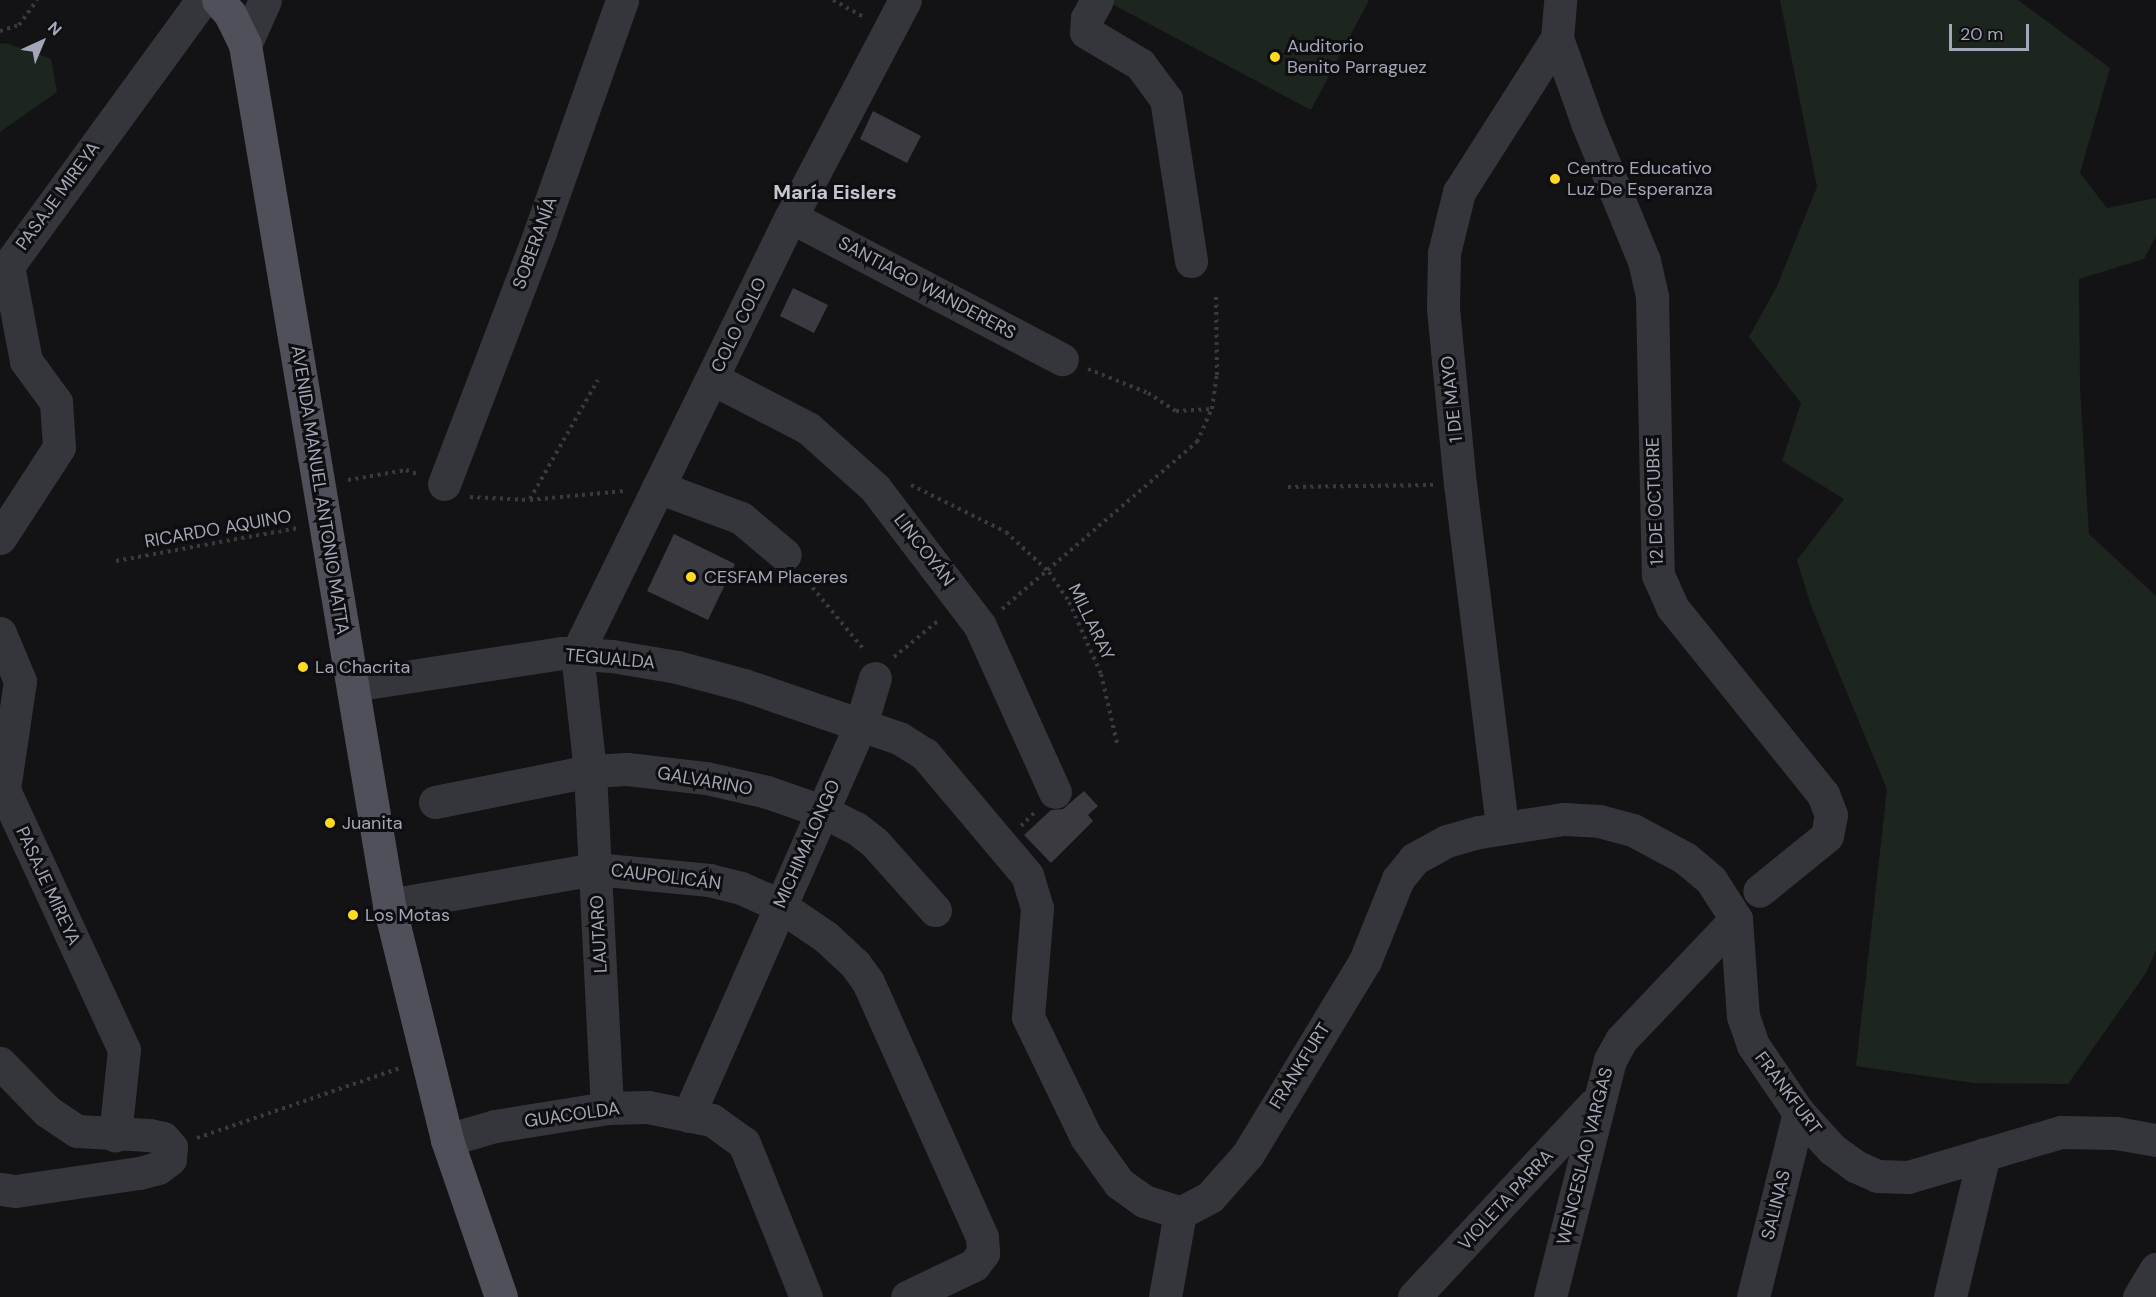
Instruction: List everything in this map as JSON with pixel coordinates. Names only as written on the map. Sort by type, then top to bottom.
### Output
[{"type":"main road","name":"AVENIDA MANUEL ANTONIO MATTA","points":[[218,0],[230,14],[245,45],[389,905],[447,1140],[501,1297]]},
{"type":"street","name":"PASAJE MIREYA","points":[[0,538],[59,447],[56,402],[26,361],[8,266],[202,0]]},
{"type":"street","points":[[245,45],[265,0]]},
{"type":"street","name":"SOBERANÍA","points":[[444,484],[622,0]]},
{"type":"street","name":"COLO COLO","points":[[577,652],[713,380],[791,217],[905,0]]},
{"type":"street","points":[[1097,0],[1087,18],[1086,32],[1140,64],[1166,99],[1191,261]]},
{"type":"street","name":"1 DE MAYO","points":[[1502,826],[1460,485],[1443,307],[1444,252],[1459,192],[1557,38],[1560,0]]},
{"type":"street","name":"12 DE OCTUBRE","points":[[1557,38],[1588,125],[1644,261],[1652,297],[1658,575],[1672,607],[1823,794],[1831,815],[1827,836],[1760,891]]},
{"type":"street","name":"SANTIAGO WANDERERS","points":[[791,217],[1062,359]]},
{"type":"street","name":"LINCOYÁN","points":[[713,380],[808,429],[851,463],[971,613],[1055,792]]},
{"type":"street","points":[[658,488],[741,518],[785,555]]},
{"type":"street","name":"PASAJE MIREYA","points":[[0,633],[20,681],[4,790],[124,1050],[115,1136]]},
{"type":"street","name":"TEGUALDA","points":[[353,685],[577,652],[677,667],[861,724]]},
{"type":"street","name":"LAUTARO","points":[[577,652],[590,771],[607,1108]]},
{"type":"street","name":"MICHIMALONGO","points":[[693,1117],[779,905],[861,724],[878,674]]},
{"type":"street","points":[[861,724],[899,738],[925,754],[1004,843],[1027,875],[1035,893],[1037,924],[1028,1017],[1101,1163],[1119,1183],[1144,1201],[1180,1213],[1165,1297]]},
{"type":"street","name":"GALVARINO","points":[[435,802],[590,771],[627,769],[706,778],[822,811],[856,828],[875,843],[935,910]]},
{"type":"street","name":"FRANKFURT","points":[[1180,1213],[1210,1197],[1248,1154],[1365,961],[1398,879],[1414,859],[1447,842],[1502,826],[1563,819],[1599,821],[1633,831],[1678,854],[1711,880],[1736,919],[1743,1016],[1753,1045],[1799,1113],[1832,1149],[1855,1166],[1877,1176],[1908,1177],[2061,1132],[2116,1133],[2156,1140]]},
{"type":"street","name":"CAUPOLICÁN","points":[[389,905],[595,869],[709,880],[741,888],[779,905],[826,937],[855,964],[868,982],[982,1237],[983,1253],[974,1265],[907,1297]]},
{"type":"street","name":"WENCESLAO VARGAS","points":[[1550,1297],[1596,1102],[1621,1040],[1736,919]]},
{"type":"street","points":[[0,1063],[47,1111],[77,1131],[115,1136],[163,1138],[171,1148],[170,1159],[159,1168],[139,1173],[15,1191],[0,1189]]},
{"type":"street","name":"VIOLETA PARRA","points":[[1414,1297],[1596,1102]]},
{"type":"street","name":"GUACOLDA","points":[[447,1140],[495,1126],[607,1108],[648,1107],[723,1126],[744,1143],[806,1297]]},
{"type":"street","name":"SALINAS","points":[[1753,1297],[1799,1113]]},
{"type":"street","points":[[1950,1297],[1984,1154]]},
{"type":"street","points":[[2139,1297],[2156,1269]]},
{"type":"path","points":[[0,31],[19,25],[37,0]]},
{"type":"path","points":[[785,555],[878,674],[971,613],[1048,572],[1197,442],[1212,409],[1217,375],[1215,297]]},
{"type":"path","points":[[1062,359],[1148,393],[1176,411],[1212,409]]},
{"type":"path","points":[[530,500],[598,380]]},
{"type":"path","points":[[318,485],[406,470],[444,484],[454,497],[530,500],[658,488]]},
{"type":"path","name":"MILLARAY","points":[[906,483],[1006,532],[1048,572],[1069,602],[1101,674],[1117,743]]},
{"type":"path","points":[[1288,487],[1460,485]]},
{"type":"path","name":"RICARDO AQUINO","points":[[116,561],[325,523]]},
{"type":"path","points":[[1004,843],[1055,792]]},
{"type":"path","points":[[171,1148],[427,1058]]},
{"type":"shaded area","name":"Auditorio Benito Parraguez","points":[[1114,0],[1369,0],[1311,110],[1112,4]]},
{"type":"shaded area","points":[[1780,0],[2018,0],[2110,68],[2080,173],[2107,208],[2156,198],[2156,236],[2144,259],[2079,279],[2080,387],[2089,534],[2156,596],[2156,950],[2146,973],[2068,1084],[1974,1083],[1856,1066],[1887,789],[1811,606],[1797,560],[1844,499],[1782,461],[1801,403],[1749,337],[1777,286],[1817,187]]},
{"type":"shaded area","points":[[6,43],[51,59],[57,92],[0,132],[0,44]]},
{"type":"building","points":[[873,111],[921,136],[907,163],[860,139]]},
{"type":"building","points":[[793,288],[828,305],[814,333],[780,316]]},
{"type":"building","name":"CESFAM Placeres","points":[[674,534],[735,564],[708,620],[647,591]]},
{"type":"building","points":[[1084,791],[1098,806],[1088,815],[1093,821],[1051,863],[1024,835],[1051,810],[1063,809]]},
{"type":"place","name":"Auditorio Benito Parraguez","points":[[1275,57]]},
{"type":"place","name":"Centro Educativo Luz De Esperanza","points":[[1555,179]]},
{"type":"place","name":"CESFAM Placeres","points":[[691,577]]},
{"type":"place","name":"La Chacrita","points":[[303,667]]},
{"type":"place","name":"Juanita","points":[[330,823]]},
{"type":"place","name":"Los Motas","points":[[353,915]]},
{"type":"district","name":"María Eislers","points":[[835,192]]}]
